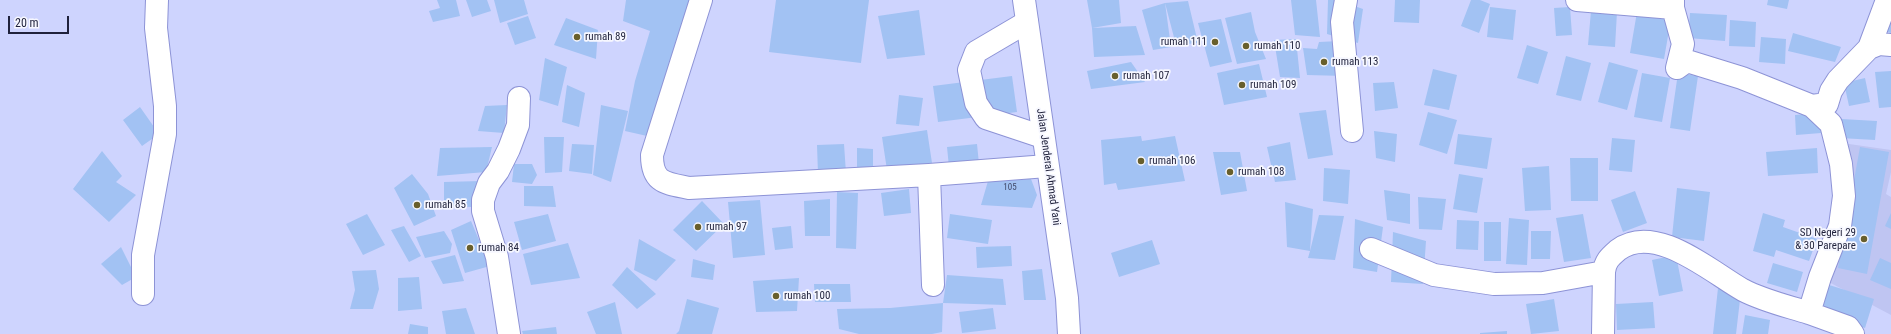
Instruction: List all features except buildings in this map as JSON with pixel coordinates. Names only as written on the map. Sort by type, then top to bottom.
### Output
[{"type":"main road","points":[[143,294],[143,255],[165,134],[165,106],[156,28],[157,0]]},
{"type":"main road","points":[[701,0],[652,155],[652,167],[658,178],[668,183],[689,188],[929,175],[1048,166]]},
{"type":"main road","name":"Jalan Jenderal Ahmad Yani","points":[[1024,0],[1067,298],[1069,334]]},
{"type":"main road","points":[[1346,0],[1342,22],[1352,131]]},
{"type":"main road","points":[[1577,0],[1673,4],[1683,44],[1677,68],[1688,61],[1742,78],[1812,106],[1831,124],[1841,164],[1844,196],[1840,226],[1820,277],[1809,314]]},
{"type":"main road","points":[[1812,106],[1827,104],[1831,91],[1838,80],[1869,48],[1887,0]]},
{"type":"main road","points":[[1026,22],[976,52],[969,70],[976,103],[986,118],[1043,137]]},
{"type":"main road","points":[[1869,48],[1879,44],[1891,45]]},
{"type":"main road","points":[[509,334],[497,257],[483,211],[483,200],[489,183],[498,171],[509,149],[518,125],[519,98]]},
{"type":"main road","points":[[929,175],[933,285]]},
{"type":"main road","points":[[1603,334],[1605,264],[1608,258],[1630,243],[1640,241],[1669,246],[1750,293],[1848,327],[1852,334]]},
{"type":"main road","points":[[1371,250],[1434,275],[1494,284],[1543,283],[1604,272]]},
{"type":"shaded area","name":"SD Negeri 29 & 30 Parepare","points":[[1842,143],[1891,150],[1891,172],[1886,194],[1891,197],[1891,315],[1827,281]]},
{"type":"place","name":"rumah 89","points":[[577,37]]},
{"type":"place","name":"rumah 111","points":[[1215,42]]},
{"type":"place","name":"rumah 110","points":[[1246,46]]},
{"type":"place","name":"rumah 113","points":[[1324,62]]},
{"type":"place","name":"rumah 107","points":[[1115,76]]},
{"type":"place","name":"rumah 109","points":[[1242,85]]},
{"type":"place","name":"rumah 106","points":[[1141,161]]},
{"type":"place","name":"rumah 108","points":[[1230,172]]},
{"type":"place","name":"rumah 85","points":[[417,205]]},
{"type":"place","name":"rumah 97","points":[[698,227]]},
{"type":"place","name":"SD Negeri 29 & 30 Parepare","points":[[1864,239]]},
{"type":"place","name":"rumah 84","points":[[470,248]]},
{"type":"place","name":"rumah 100","points":[[776,296]]}]
